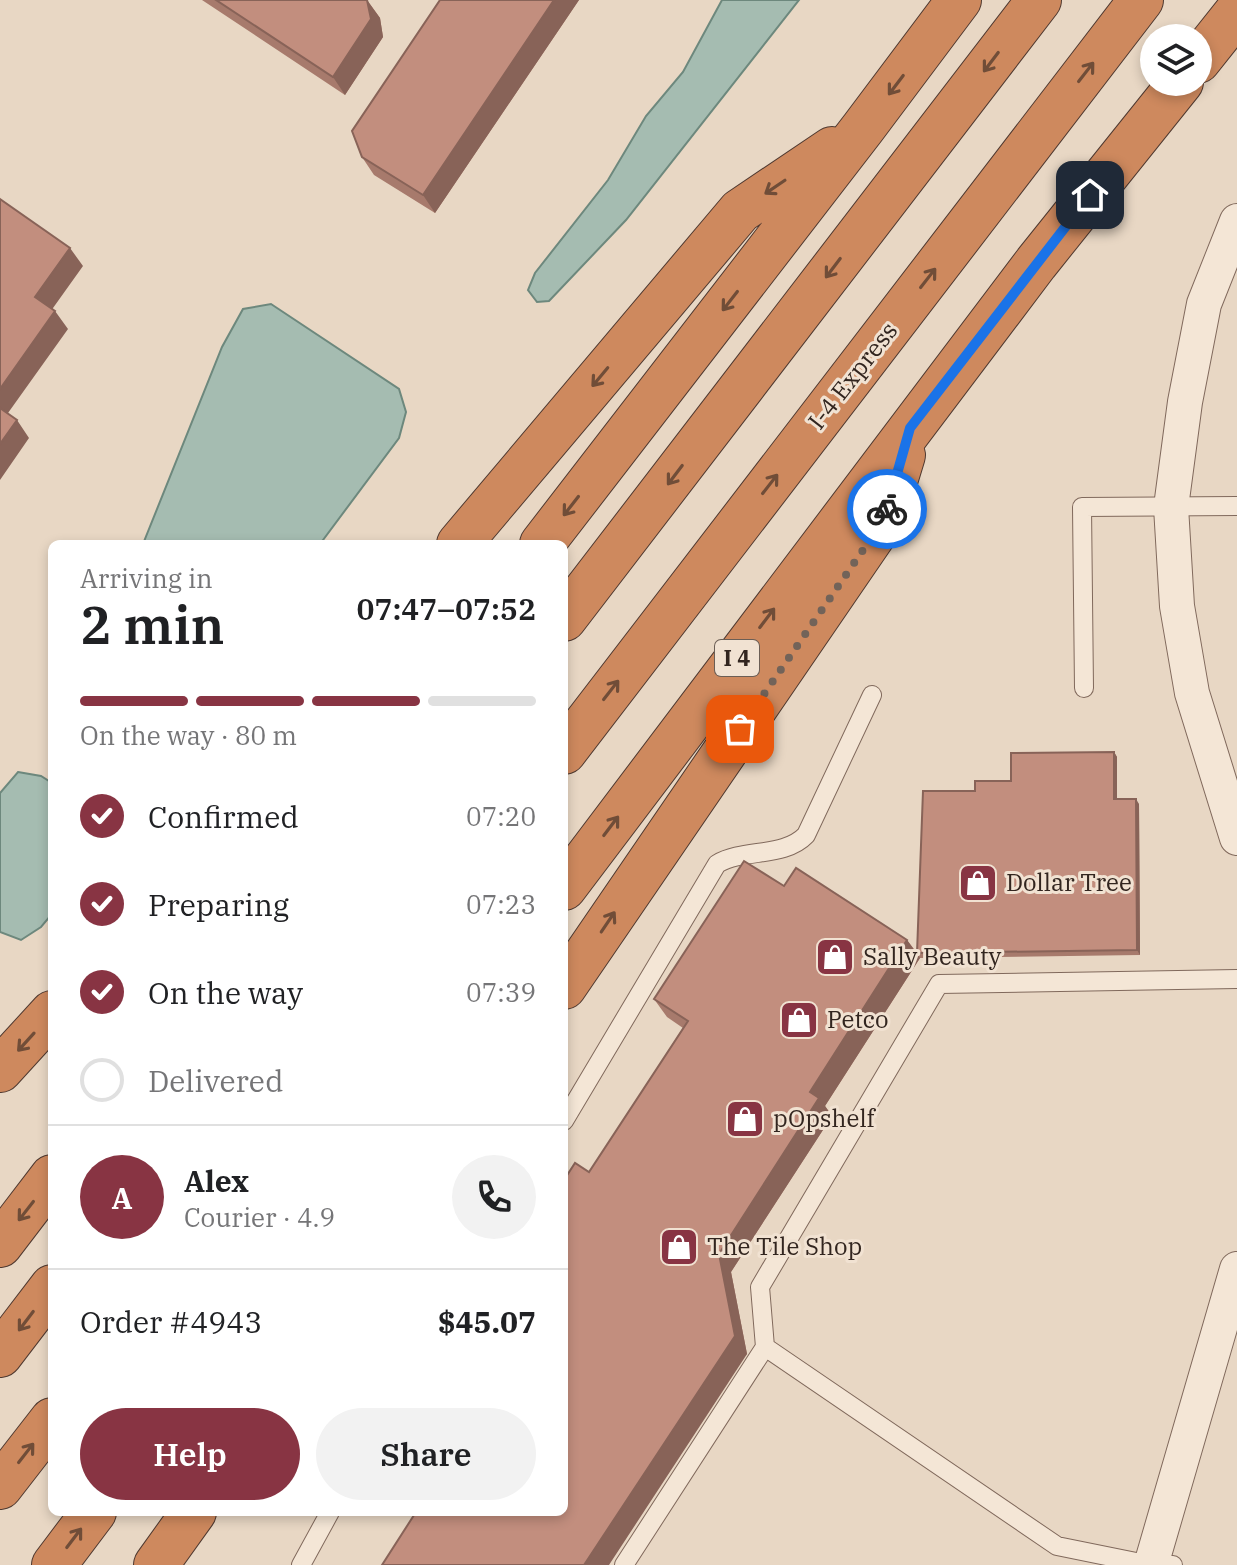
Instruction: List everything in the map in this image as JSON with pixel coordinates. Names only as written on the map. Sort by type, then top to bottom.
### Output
[{"type":"highway","points":[[545,540],[959,0]]},
{"type":"highway","points":[[568,614],[1039,0]]},
{"type":"highway","name":"I-4 Express","points":[[568,747],[1141,0]]},
{"type":"highway","points":[[1212,43],[1237,12]]},
{"type":"highway","name":"I 4","points":[[568,883],[1036,263],[1170,96]]},
{"type":"highway","points":[[462,540],[740,211],[863,128]]},
{"type":"highway","points":[[568,981],[883,521],[910,428]]},
{"type":"highway","points":[[0,1070],[48,1017]]},
{"type":"highway","points":[[0,1245],[48,1182]]},
{"type":"highway","points":[[0,1355],[48,1292]]},
{"type":"highway","points":[[0,1487],[48,1425]]},
{"type":"highway","points":[[54,1565],[91,1516]]},
{"type":"highway","points":[[156,1565],[191,1516]]},
{"type":"street","points":[[1237,221],[1204,304],[1185,402],[1171,507],[1177,606],[1192,693],[1237,838]]},
{"type":"street","points":[[1151,1565],[1237,1269]]},
{"type":"lane","points":[[1084,688],[1082,507],[1237,506]]},
{"type":"lane","points":[[568,1114],[717,864],[730,856],[796,845],[806,835],[872,695]]},
{"type":"lane","points":[[624,1565],[765,1347],[760,1287],[939,984],[1237,979]]},
{"type":"lane","points":[[765,1347],[1057,1546],[1151,1565],[1173,1565]]},
{"type":"lane","points":[[301,1565],[328,1516]]},
{"type":"shaded area","points":[[722,0],[799,0],[626,220],[549,301],[537,302],[528,290],[535,273],[608,180],[646,116],[683,72]]},
{"type":"shaded area","points":[[271,304],[399,389],[406,412],[399,438],[323,540],[145,540],[222,347],[243,309]]},
{"type":"shaded area","points":[[18,772],[48,780],[48,919],[21,940],[0,932],[0,793]]},
{"type":"building","points":[[216,0],[367,0],[371,19],[333,77]]},
{"type":"building","points":[[440,0],[554,0],[423,195],[362,157],[352,131]]},
{"type":"building","points":[[0,199],[70,248],[35,297],[55,311],[0,389]]},
{"type":"building","points":[[0,408],[17,420],[0,444]]},
{"type":"building","points":[[1114,752],[1114,799],[1136,799],[1137,950],[917,953],[923,791],[975,791],[975,781],[1011,781],[1011,753]]},
{"type":"building","points":[[744,861],[784,886],[796,868],[907,940],[810,1092],[819,1098],[719,1254],[735,1336],[584,1565],[382,1565],[413,1516],[568,1516],[568,1174],[575,1163],[589,1172],[688,1021],[654,999]]},
{"type":"way so far","points":[[740,729],[883,521],[887,509]]},
{"type":"place","name":"Dollar Tree","points":[[978,883]]},
{"type":"place","name":"Sally Beauty","points":[[835,957]]},
{"type":"place","name":"Petco","points":[[799,1020]]},
{"type":"place","name":"pOpshelf","points":[[745,1119]]},
{"type":"place","name":"The Tile Shop","points":[[679,1247]]},
{"type":"route","points":[[887,509],[910,428],[1090,195]]}]
